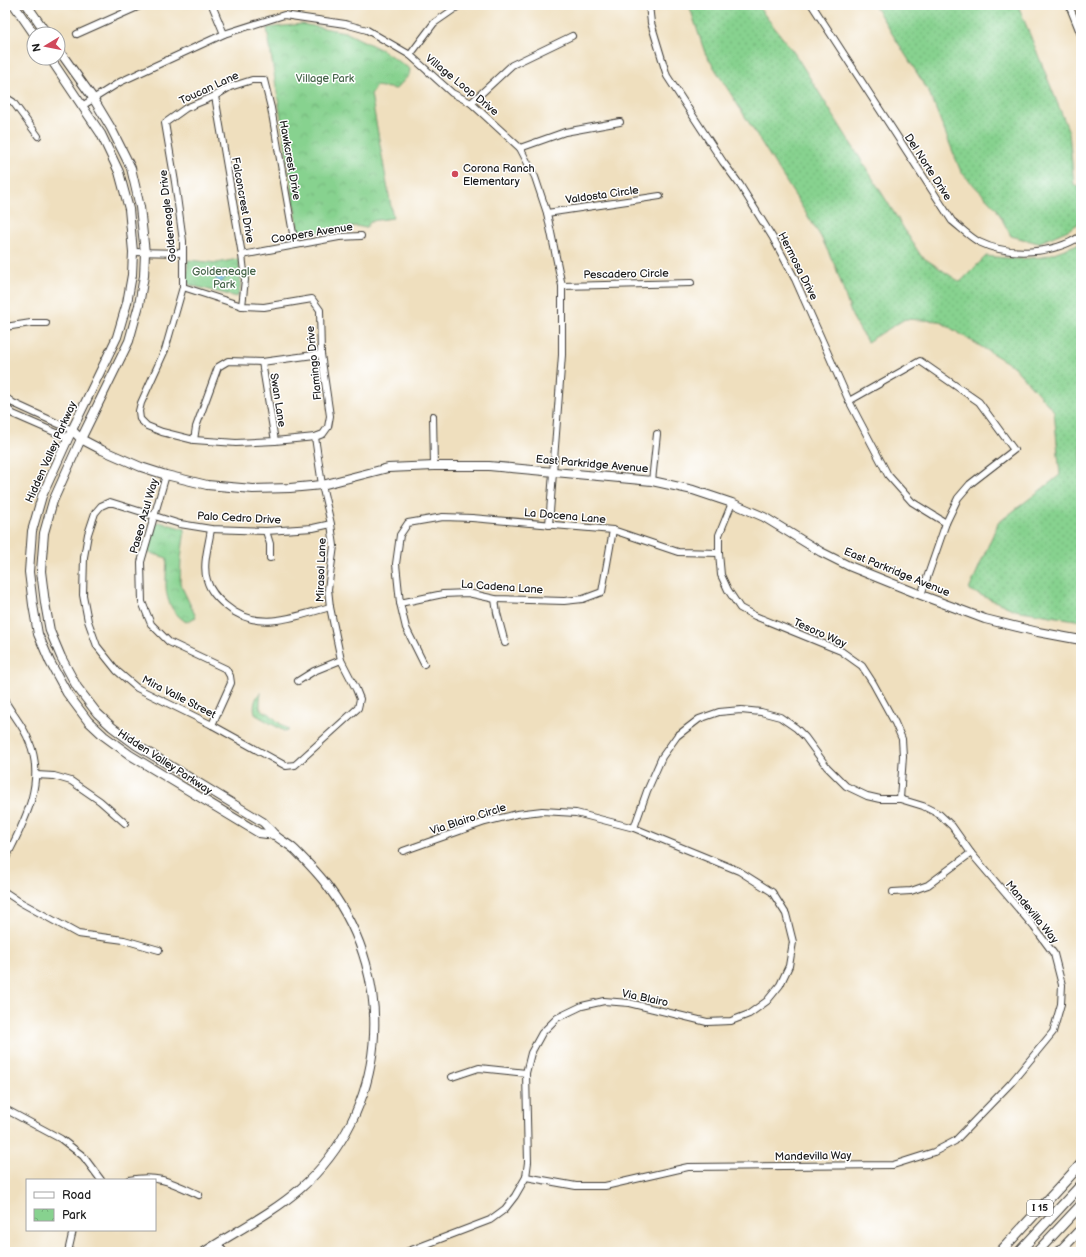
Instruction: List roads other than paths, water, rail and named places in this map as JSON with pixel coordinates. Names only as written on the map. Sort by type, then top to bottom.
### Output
[{"type":"highway","name":"I 15","points":[[1000,1252],[1081,1164]]},
{"type":"highway","points":[[1019,1252],[1081,1185]]},
{"type":"highway","points":[[1037,1252],[1081,1205]]},
{"type":"highway","points":[[1059,1252],[1081,1229]]},
{"type":"main road","points":[[14,5],[28,26]]},
{"type":"main road","points":[[27,5],[41,26]]},
{"type":"main road","name":"Hidden Valley Parkway","points":[[66,60],[93,98],[111,128],[131,168],[140,206],[145,252],[144,276],[139,305],[129,342],[81,439],[53,501],[44,533],[41,571],[50,631],[77,687],[96,713],[142,749],[263,822],[275,835],[293,849],[313,868],[347,915],[359,940],[372,986],[375,1012],[375,1037],[372,1063],[365,1089],[352,1121],[336,1150],[300,1189],[280,1204],[204,1252]]},
{"type":"main road","name":"Hidden Valley Parkway","points":[[55,66],[101,134],[119,172],[129,208],[133,252],[132,275],[127,303],[118,337],[68,438],[42,496],[32,531],[29,572],[38,634],[50,662],[67,693],[88,721],[104,736],[130,755],[259,833],[275,835]]},
{"type":"main road","name":"East Parkridge Avenue","points":[[72,430],[81,439],[102,450],[166,476],[207,485],[253,489],[322,485],[388,468],[434,466],[489,466],[652,480],[692,490],[732,503],[764,517],[821,552],[849,566],[985,619],[1038,632],[1081,640]]},
{"type":"main road","name":"East Parkridge Avenue","points":[[68,438],[81,439]]},
{"type":"street","points":[[77,34],[142,5]]},
{"type":"street","points":[[212,5],[224,34]]},
{"type":"street","points":[[410,54],[434,23],[460,5]]},
{"type":"street","name":"Hermosa Drive","points":[[649,5],[651,23],[667,76],[723,162],[740,185],[773,238],[795,279],[849,401],[888,474],[912,502],[946,523]]},
{"type":"street","name":"Del Norte Drive","points":[[812,5],[952,221],[978,242],[999,250],[1018,252],[1046,250],[1081,236]]},
{"type":"street","points":[[1069,5],[1081,35]]},
{"type":"street","name":"Village Loop Drive","points":[[82,106],[120,82],[224,34],[284,15],[345,24],[367,30],[410,54],[452,93],[470,103],[520,148],[535,177],[547,213],[562,286],[562,355],[549,525]]},
{"type":"street","points":[[470,103],[512,65],[572,36]]},
{"type":"street","name":"Toucan Lane","points":[[165,123],[186,108],[215,96],[230,87],[252,80],[264,80]]},
{"type":"street","name":"Hawkcrest Drive","points":[[264,80],[272,116],[295,245]]},
{"type":"street","name":"Falconcrest Drive","points":[[215,96],[242,255],[245,280],[242,306]]},
{"type":"street","points":[[5,97],[13,102],[38,136]]},
{"type":"street","points":[[520,148],[565,132],[620,122]]},
{"type":"street","name":"Goldeneagle Drive","points":[[165,123],[175,182],[183,253],[183,287],[165,350],[141,403],[139,411],[140,419],[147,426],[162,432],[194,440]]},
{"type":"street","name":"Valdosta Circle","points":[[547,213],[660,196]]},
{"type":"street","name":"Coopers Avenue","points":[[242,255],[339,237],[361,236]]},
{"type":"street","points":[[133,252],[183,253]]},
{"type":"street","name":"Pescadero Circle","points":[[562,286],[691,283]]},
{"type":"street","points":[[183,287],[242,306]]},
{"type":"street","name":"Flamingo Drive","points":[[242,306],[264,307],[312,299],[320,310],[322,354],[330,416],[328,427],[323,434],[315,437]]},
{"type":"street","points":[[5,327],[31,323],[46,323]]},
{"type":"street","points":[[315,437],[236,443],[194,440],[196,427],[218,367],[228,361],[262,362],[322,354]]},
{"type":"street","points":[[849,401],[920,361],[979,402],[1014,450],[970,484],[958,498],[946,523],[921,595]]},
{"type":"street","name":"Swan Lane","points":[[262,362],[275,441]]},
{"type":"street","points":[[5,398],[72,430]]},
{"type":"street","points":[[5,406],[13,414],[68,438]]},
{"type":"street","points":[[433,416],[434,466]]},
{"type":"street","points":[[652,480],[656,434]]},
{"type":"street","name":"Mirasol Lane","points":[[286,766],[295,765],[311,752],[358,708],[360,699],[356,688],[341,660],[330,607],[328,588],[334,546],[331,524],[322,485],[315,437]]},
{"type":"street","name":"Paseo Azul Way","points":[[166,476],[141,562],[142,602],[151,624],[169,642],[226,669],[230,676],[231,683],[212,725]]},
{"type":"street","name":"Palo Cedro Drive","points":[[101,506],[110,502],[180,524],[211,528],[266,531],[313,528],[331,524]]},
{"type":"street","name":"Tesoro Way","points":[[732,503],[719,535],[720,575],[728,590],[740,608],[755,616],[841,651],[862,666],[895,723],[902,739],[903,756],[900,799]]},
{"type":"street","name":"Mira Valle Street","points":[[101,506],[95,513],[88,534],[83,595],[88,621],[97,646],[117,671],[138,688],[212,725],[286,766]]},
{"type":"street","name":"La Docena Lane","points":[[400,603],[396,564],[400,535],[408,523],[443,517],[472,518],[613,530],[678,552],[719,553]]},
{"type":"street","points":[[211,528],[206,566],[207,580],[215,596],[231,611],[262,622],[330,607]]},
{"type":"street","name":"La Cadena Lane","points":[[400,603],[443,594],[468,593],[495,599],[564,601],[583,599],[602,592],[613,530]]},
{"type":"street","points":[[266,531],[270,544],[270,558]]},
{"type":"street","points":[[495,599],[505,643]]},
{"type":"street","points":[[400,603],[406,628],[424,664]]},
{"type":"street","points":[[298,681],[314,671],[341,660]]},
{"type":"street","points":[[5,701],[8,712],[29,741],[34,759],[36,775],[31,803],[21,829],[5,860]]},
{"type":"street","name":"Mandevilla Way","points":[[526,1177],[576,1186],[605,1186],[688,1167],[893,1165],[934,1152],[955,1141],[1011,1083],[1053,1032],[1061,1004],[1062,985],[1054,954],[1034,927],[970,853],[952,826],[939,814],[923,806],[900,799],[880,799],[866,796],[846,786],[827,767],[805,737],[796,728],[780,717],[761,712],[741,710],[719,712],[699,719],[677,736],[662,757],[634,828]]},
{"type":"street","points":[[36,775],[54,776],[71,781],[100,801],[125,823]]},
{"type":"street","name":"Via Blairo Circle","points":[[403,851],[485,822],[517,814],[542,811],[576,813],[634,828]]},
{"type":"street","name":"Via Blairo","points":[[406,1252],[490,1220],[505,1209],[516,1196],[526,1177],[528,1162],[526,1073],[531,1053],[542,1033],[556,1018],[582,1006],[604,1001],[629,1003],[707,1022],[731,1021],[749,1014],[767,1001],[780,985],[789,966],[793,942],[786,914],[772,892],[739,871],[634,828]]},
{"type":"street","points":[[893,892],[911,891],[928,885],[970,853]]},
{"type":"street","points":[[5,892],[78,934],[124,940],[159,950]]},
{"type":"street","points":[[452,1076],[479,1068],[526,1073]]},
{"type":"street","points":[[5,1109],[61,1139],[83,1156],[100,1179]]},
{"type":"street","points":[[134,1179],[143,1177],[162,1179],[200,1195]]},
{"type":"street","points":[[68,1252],[72,1231]]},
{"type":"street","points":[[218,1244],[224,1252]]},
{"type":"water","points":[[227,271],[230,273],[229,276],[221,283],[217,283],[216,278],[220,272]]},
{"type":"place","name":"Corona Ranch Elementary","points":[[455,174]]},
{"type":"park label","name":"Village Park","points":[[325,78]]},
{"type":"park label","name":"Goldeneagle Park","points":[[224,277]]}]
